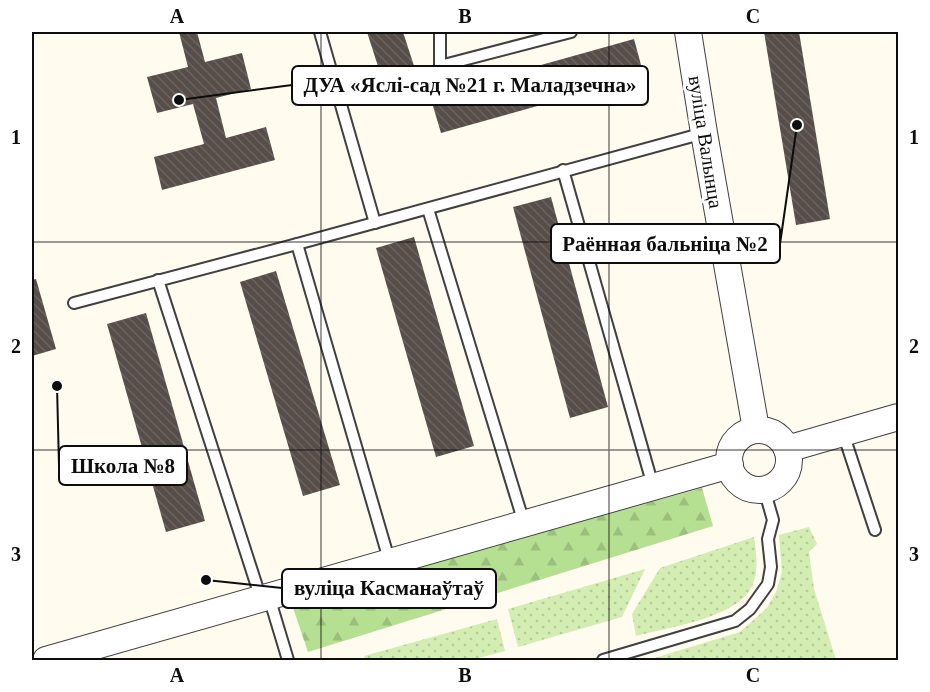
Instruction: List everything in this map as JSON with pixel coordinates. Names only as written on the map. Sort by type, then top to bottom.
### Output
[{"type":"street","name":"вуліца Валынца","points":[[688,32],[756,429]]},
{"type":"street","points":[[787,449],[898,417]]},
{"type":"street","points":[[756,429],[764,429],[779,437],[787,449],[789,463],[786,472],[773,486],[765,489],[745,486],[737,480],[730,465],[731,451],[735,442],[742,435],[756,429]]},
{"type":"street","points":[[46,660],[730,465]]},
{"type":"lane","points":[[320,32],[375,223]]},
{"type":"lane","points":[[440,32],[440,66],[571,32]]},
{"type":"lane","points":[[74,303],[704,133]]},
{"type":"lane","points":[[563,170],[653,486]]},
{"type":"lane","points":[[428,209],[524,523]]},
{"type":"lane","points":[[297,244],[390,563]]},
{"type":"lane","points":[[158,280],[288,660]]},
{"type":"lane","points":[[842,432],[875,530]]},
{"type":"lane","points":[[603,660],[735,621],[750,609],[768,584],[771,567],[768,538],[773,520],[765,489]]},
{"type":"green space","points":[[702,488],[713,526],[308,652],[291,602]]},
{"type":"green space","points":[[809,527],[817,544],[809,552],[814,589],[836,660],[648,660],[740,632],[767,608],[776,592],[782,572],[779,535]]},
{"type":"green space","points":[[754,537],[756,572],[753,584],[746,596],[719,613],[684,625],[636,636],[632,614],[660,568]]},
{"type":"green space","points":[[645,569],[622,617],[518,647],[508,609]]},
{"type":"green space","points":[[497,619],[505,651],[471,660],[366,660],[364,656]]},
{"type":"building","points":[[179,32],[197,32],[205,62],[242,53],[251,89],[216,98],[226,138],[266,127],[275,160],[162,190],[154,157],[204,144],[193,104],[157,113],[147,77],[188,67]]},
{"type":"building","points":[[367,32],[403,32],[416,72],[383,82]]},
{"type":"building","points":[[764,32],[799,32],[830,219],[796,225]]},
{"type":"building","points":[[634,39],[644,76],[441,133],[430,96]]},
{"type":"building","points":[[551,197],[608,407],[570,418],[513,207]]},
{"type":"building","points":[[414,237],[474,446],[436,457],[376,248]]},
{"type":"building","points":[[276,271],[340,485],[303,496],[240,282]]},
{"type":"building","points":[[36,279],[56,349],[32,356],[32,280]]},
{"type":"building","points":[[146,313],[205,521],[166,532],[107,324]]},
{"type":"place","name":"ДУА «Яслі-сад №21 г. Маладзечна»","points":[[179,100]]},
{"type":"place","name":"Раённая бальніца №2","points":[[797,125]]},
{"type":"place","name":"Школа №8","points":[[57,386]]},
{"type":"place","name":"вуліца Касманаўтаў","points":[[206,580]]}]
